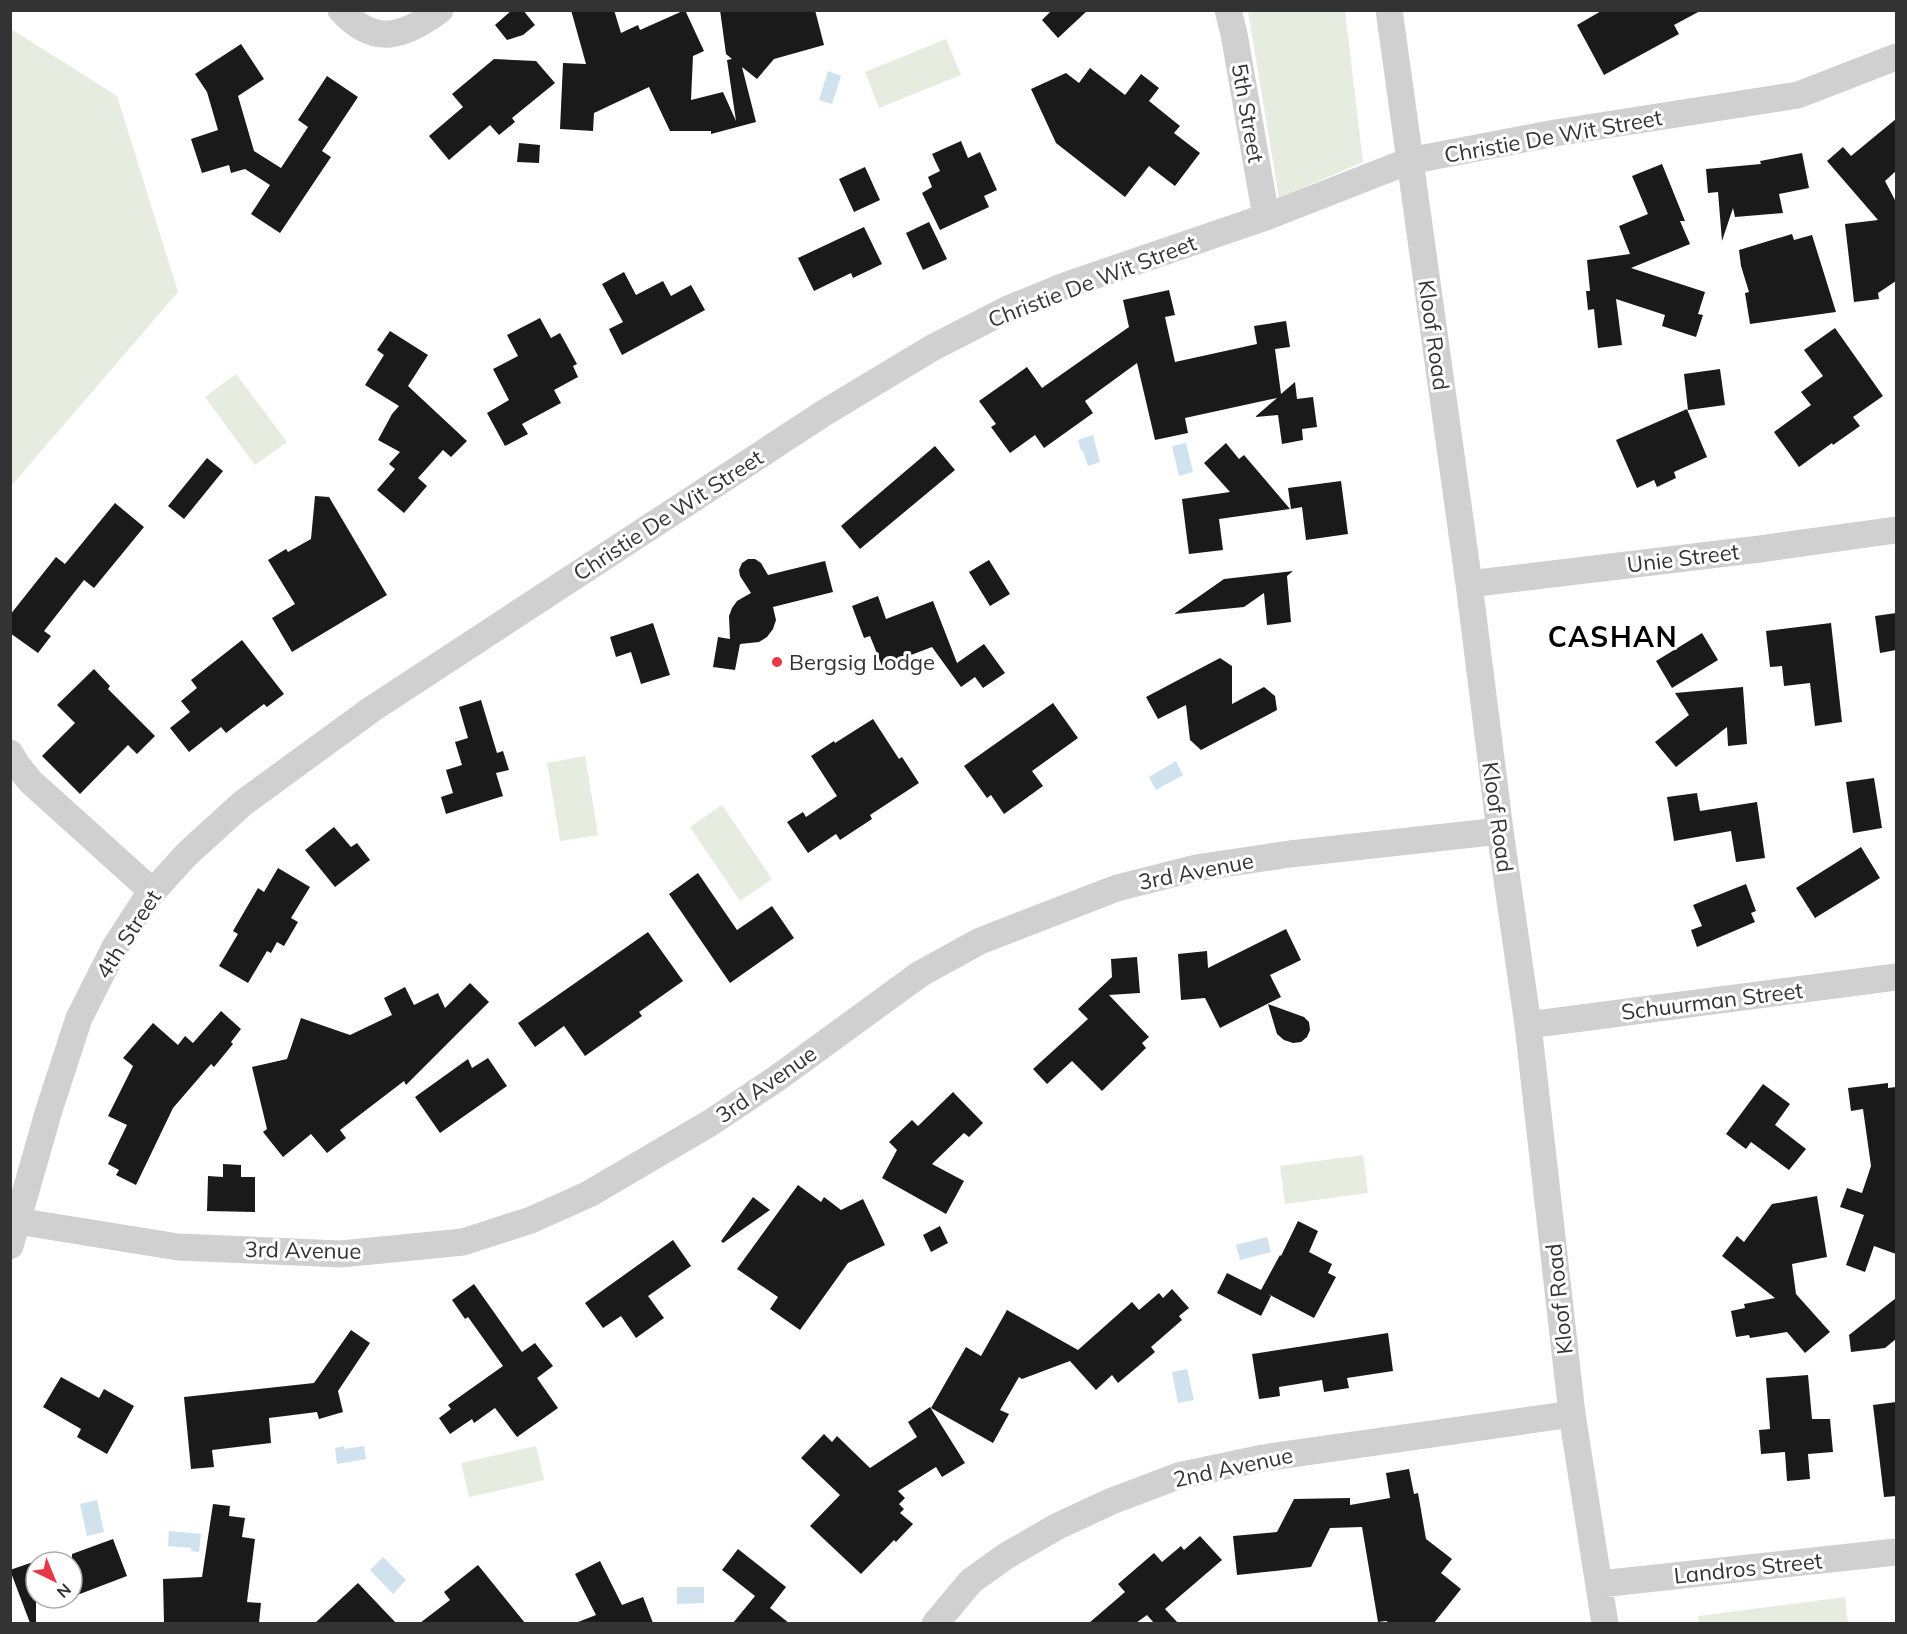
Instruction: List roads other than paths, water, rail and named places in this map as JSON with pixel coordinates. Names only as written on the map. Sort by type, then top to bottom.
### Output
[{"type":"street","points":[[341,10],[352,22],[373,34],[397,33],[420,25],[440,10]]},
{"type":"street","name":"5th Street","points":[[1228,10],[1266,217]]},
{"type":"street","name":"Kloof Road","points":[[1389,10],[1528,1025],[1572,1414],[1605,1623]]},
{"type":"street","name":"Christie De Wit Street","points":[[372,709],[824,413],[932,348],[1008,309],[1067,285],[1266,217],[1409,161],[1555,133],[1798,95],[1896,57]]},
{"type":"street","name":"Unie Street","points":[[1469,584],[1896,530]]},
{"type":"street","name":"4th Street","points":[[14,1234],[49,1110],[79,1018],[115,947],[153,892],[187,854],[243,802],[372,709]]},
{"type":"street","points":[[10,753],[31,782],[153,892]]},
{"type":"street","name":"3rd Avenue","points":[[14,1234],[178,1247],[341,1254],[463,1242],[531,1220],[589,1194],[710,1123],[757,1092],[920,974],[980,940],[1117,888],[1196,868],[1290,854],[1500,831]]},
{"type":"street","name":"Schuurman Street","points":[[1528,1025],[1896,977]]},
{"type":"street","name":"2nd Avenue","points":[[935,1623],[971,1581],[1006,1556],[1058,1526],[1112,1501],[1178,1476],[1263,1458],[1572,1414]]},
{"type":"street","name":"Landros Street","points":[[1600,1584],[1896,1552]]},
{"type":"water","points":[[828,71],[841,76],[832,104],[819,100]]},
{"type":"water","points":[[1093,435],[1100,462],[1088,466],[1078,440]]},
{"type":"water","points":[[1186,443],[1193,472],[1179,476],[1172,446]]},
{"type":"water","points":[[1176,761],[1183,775],[1156,790],[1149,777]]},
{"type":"water","points":[[1267,1237],[1271,1252],[1240,1260],[1236,1245]]},
{"type":"water","points":[[1187,1369],[1194,1400],[1178,1403],[1172,1372]]},
{"type":"water","points":[[344,1446],[345,1449],[364,1446],[366,1459],[337,1464],[335,1448]]},
{"type":"water","points":[[97,1500],[104,1532],[87,1536],[80,1504]]},
{"type":"water","points":[[169,1531],[201,1534],[199,1552],[191,1551],[191,1548],[168,1546]]},
{"type":"water","points":[[383,1557],[406,1580],[393,1594],[370,1570]]},
{"type":"water","points":[[677,1587],[704,1587],[704,1603],[677,1604]]},
{"type":"place","name":"Bergsig Lodge","points":[[777,662]]},
{"type":"district","name":"CASHAN","points":[[1613,637]]}]
